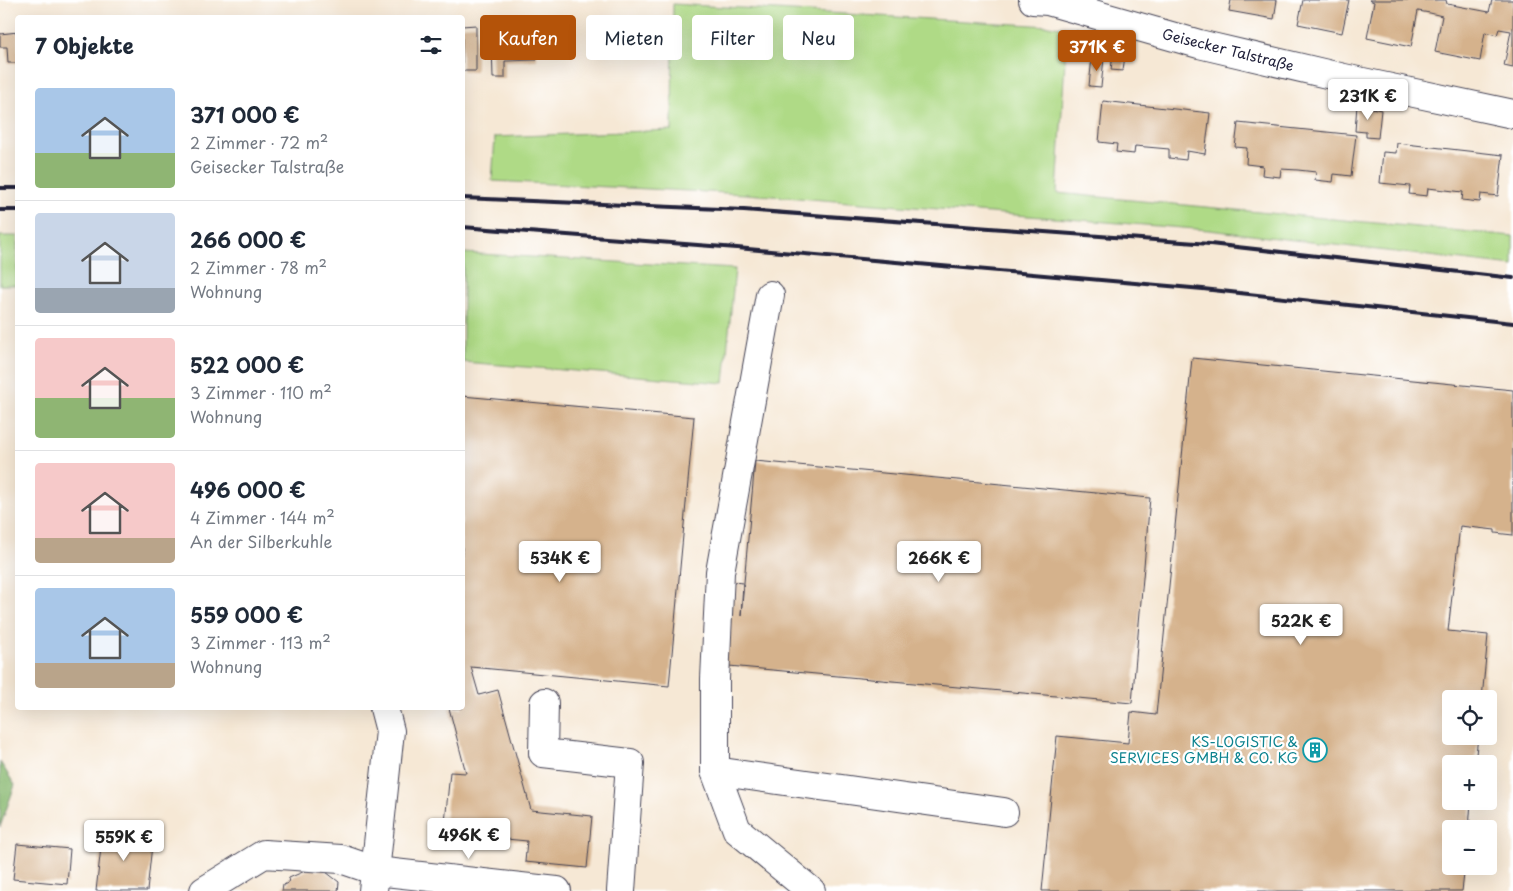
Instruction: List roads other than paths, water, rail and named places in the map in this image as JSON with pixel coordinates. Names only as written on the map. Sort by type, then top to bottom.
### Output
[{"type":"street","name":"Geisecker Talstraße","points":[[1033,0],[1048,1],[1199,44],[1344,78],[1513,114]]},
{"type":"street","points":[[770,295],[720,572],[715,679],[715,771],[737,830],[811,891]]},
{"type":"street","points":[[544,703],[543,753],[630,763],[621,891]]},
{"type":"street","points":[[375,881],[390,731],[385,710]]},
{"type":"street","points":[[715,771],[1004,812]]},
{"type":"street","points":[[204,891],[264,854],[341,859],[375,881],[557,891]]},
{"type":"railway","points":[[0,188],[15,188]]},
{"type":"railway","points":[[465,198],[744,210],[1210,244],[1513,278]]},
{"type":"railway","points":[[0,210],[15,210]]},
{"type":"railway","points":[[465,227],[737,248],[1203,289],[1513,323]]},
{"type":"place","name":"KS-LOGISTIC & SERVICES GMBH & CO. KG","points":[[1315,750]]}]
